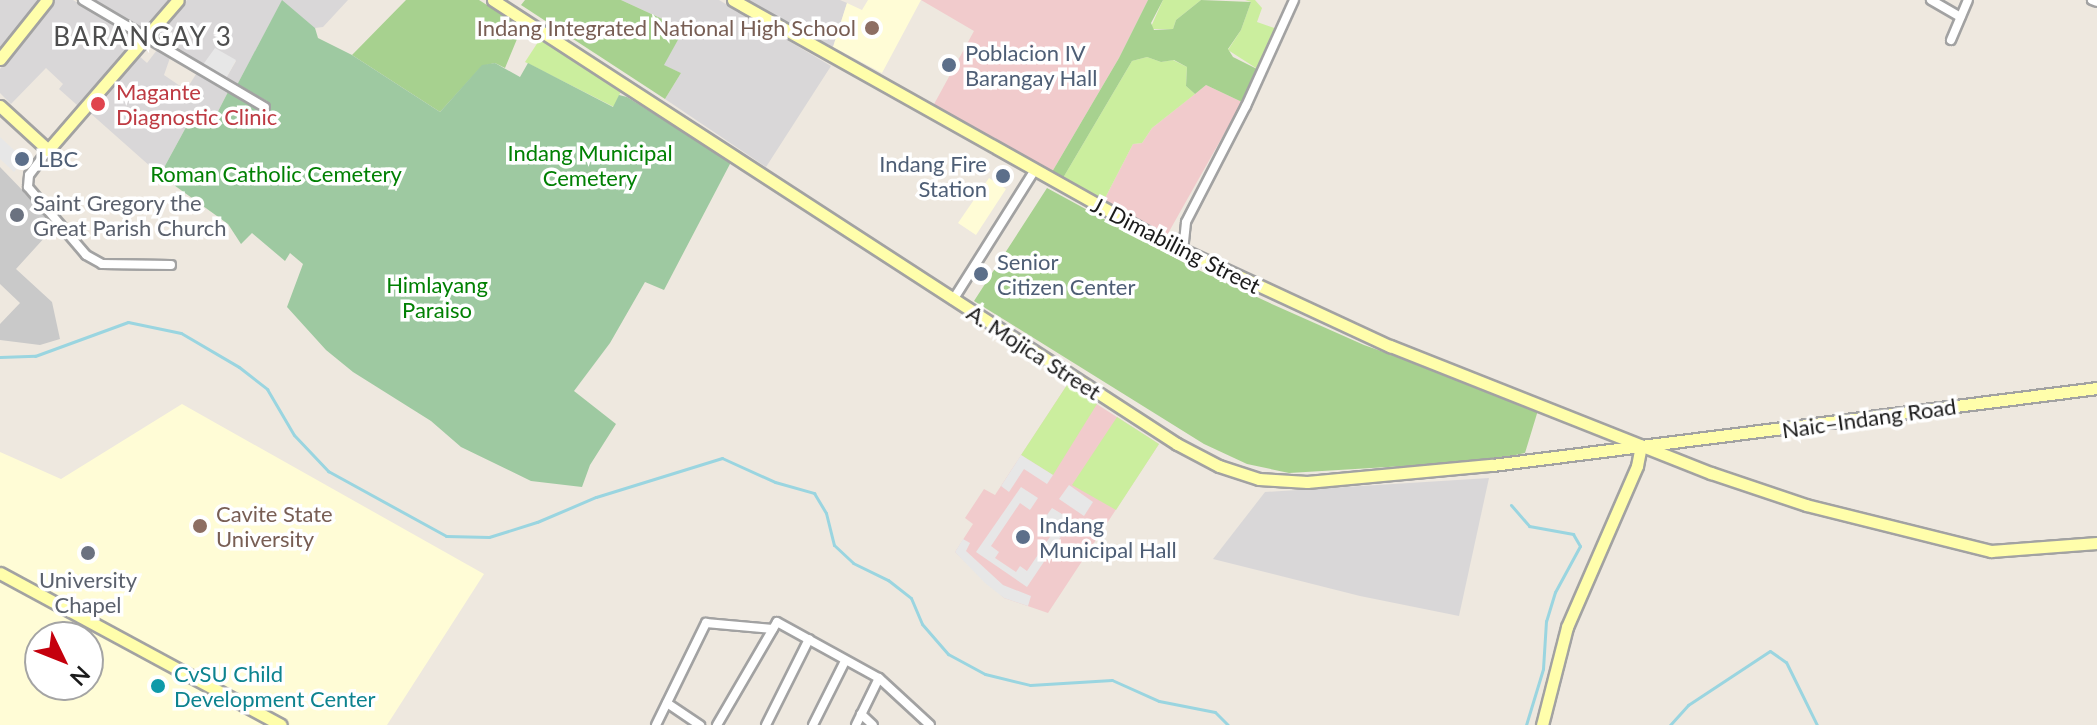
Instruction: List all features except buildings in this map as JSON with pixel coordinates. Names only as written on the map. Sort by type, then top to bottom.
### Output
[{"type":"street","points":[[0,59],[47,0]]},
{"type":"street","points":[[83,0],[265,107]]},
{"type":"street","points":[[171,265],[102,264],[86,255],[42,208],[27,185],[29,175],[48,150],[178,0]]},
{"type":"street","name":"A. Mojica Street","points":[[493,0],[1191,453],[1259,479],[1297,483],[1641,445]]},
{"type":"street","name":"J. Dimabiling Street","points":[[733,0],[1183,251],[1390,346],[1711,473],[1806,505],[1991,551],[2097,543]]},
{"type":"street","points":[[1183,251],[1186,222],[1246,106],[1294,0]]},
{"type":"street","points":[[1931,0],[1961,17]]},
{"type":"street","points":[[1951,40],[1968,0]]},
{"type":"street","points":[[0,106],[48,150]]},
{"type":"street","points":[[953,300],[1035,170]]},
{"type":"street","name":"Naic–Indang Road","points":[[1641,445],[2097,388]]},
{"type":"street","points":[[1542,725],[1567,627],[1637,466],[1641,445]]},
{"type":"street","points":[[0,573],[281,725]]},
{"type":"street","points":[[717,725],[777,622],[879,678],[930,725]]},
{"type":"street","points":[[656,725],[706,623],[773,629]]},
{"type":"street","points":[[766,725],[809,639]]},
{"type":"street","points":[[813,725],[845,661]]},
{"type":"street","points":[[856,725],[879,678]]},
{"type":"street","points":[[667,703],[700,725]]},
{"type":"street","points":[[861,714],[873,725]]},
{"type":"shaded area","points":[[0,0],[39,0],[0,48]]},
{"type":"shaded area","points":[[53,0],[73,0],[137,38],[77,105],[59,89],[63,84],[46,68],[11,104],[0,93],[0,69]]},
{"type":"shaded area","points":[[91,0],[169,0],[143,29]]},
{"type":"shaded area","points":[[187,0],[348,0],[323,27],[315,28],[282,1],[237,85],[225,80],[236,61],[202,66],[155,37]]},
{"type":"shaded area","points":[[621,0],[719,0],[831,66],[766,167],[665,99],[681,73],[663,65],[684,29]]},
{"type":"shaded area","points":[[745,0],[840,0],[847,3],[833,47]]},
{"type":"shaded area","name":"Indang Integrated National High School","points":[[868,0],[921,0],[882,73],[833,47],[847,3],[862,10]]},
{"type":"shaded area","points":[[921,0],[1148,0],[1119,58],[1052,172],[933,106],[974,31]]},
{"type":"shaded area","points":[[160,46],[171,55],[164,75],[186,90],[198,71],[228,92],[210,127],[191,118],[160,175],[89,112],[138,55],[147,63]]},
{"type":"shaded area","points":[[215,48],[236,60],[225,80],[202,66]]},
{"type":"shaded area","points":[[1206,85],[1242,102],[1166,237],[1103,202],[1133,144],[1142,143],[1152,128]]},
{"type":"shaded area","points":[[0,137],[25,160],[14,172],[0,159]]},
{"type":"shaded area","name":"Saint Gregory the Great Parish Church","points":[[0,167],[56,225],[16,269],[52,302],[60,339],[40,345],[0,340],[0,324],[20,303],[0,284]]},
{"type":"shaded area","points":[[989,178],[1006,189],[976,235],[958,223]]},
{"type":"shaded area","points":[[1067,385],[1159,444],[1048,613],[1004,598],[955,552],[973,524],[965,518],[984,489],[995,495]]},
{"type":"shaded area","name":"Cavite State University","points":[[182,404],[484,574],[387,725],[0,725],[0,452],[61,479]]},
{"type":"shaded area","points":[[1021,455],[1053,475],[1047,484],[1024,469],[1009,492],[1001,486]]},
{"type":"shaded area","points":[[1489,478],[1459,616],[1360,596],[1213,559],[1265,492]]},
{"type":"shaded area","points":[[1069,485],[1093,502],[1084,516],[1059,499]]},
{"type":"shaded area","points":[[1021,487],[1038,498],[1030,510],[1020,503],[991,546],[999,552],[995,558],[1016,572],[1020,566],[1027,571],[1056,528],[1044,519],[1052,508],[1072,520],[1027,587],[976,552]]},
{"type":"shaded area","points":[[963,539],[970,543],[966,551],[1003,585],[1031,596],[1028,606],[1004,598],[985,583],[955,552]]},
{"type":"green space","points":[[282,0],[315,28],[318,38],[352,55],[440,112],[482,65],[495,63],[520,77],[528,63],[613,107],[619,95],[627,97],[731,162],[664,290],[645,282],[610,343],[574,391],[616,424],[590,465],[582,487],[531,481],[461,447],[431,421],[353,372],[326,350],[287,307],[303,264],[290,253],[285,261],[252,233],[241,244],[228,224],[160,175],[191,118],[210,127],[228,92],[264,110],[267,101],[237,85]]},
{"type":"green space","points":[[406,0],[479,0],[522,27],[505,68],[495,63],[482,66],[440,112],[352,55]]},
{"type":"green space","points":[[525,0],[621,0],[684,29],[664,65],[681,73],[665,99],[521,5]]},
{"type":"green space","points":[[1148,0],[1163,0],[1151,23],[1154,30],[1173,29],[1176,20],[1201,0],[1251,2],[1241,30],[1228,49],[1233,57],[1259,70],[1242,102],[1206,85],[1195,94],[1186,86],[1187,67],[1174,60],[1161,62],[1147,57],[1132,61],[1063,178],[1052,172],[1119,58]]},
{"type":"green space","points":[[1163,0],[1201,0],[1176,20],[1173,29],[1150,29]]},
{"type":"green space","points":[[1245,0],[1255,0],[1262,8],[1257,22],[1277,29],[1259,70],[1228,50],[1241,30],[1251,2]]},
{"type":"green space","points":[[540,39],[622,89],[614,107],[525,62]]},
{"type":"green space","points":[[1147,57],[1161,62],[1173,60],[1187,67],[1186,86],[1195,94],[1152,128],[1142,143],[1133,144],[1103,202],[1063,178],[1132,61]]},
{"type":"green space","points":[[1047,188],[1192,267],[1274,305],[1364,345],[1539,407],[1525,453],[1487,461],[1289,473],[1247,464],[1204,444],[974,301]]},
{"type":"green space","points":[[1067,385],[1097,404],[1053,475],[1021,455]]},
{"type":"green space","points":[[1117,417],[1159,444],[1116,510],[1072,485]]},
{"type":"waterway","points":[[0,357],[35,356],[128,322],[181,333],[239,367],[267,389],[294,435],[328,471],[446,536],[489,537],[537,522],[596,497],[722,458],[775,482],[814,493],[826,513],[834,545],[853,563],[888,580],[911,598],[922,624],[948,654],[985,674],[1030,685],[1112,680],[1159,701],[1215,712],[1228,725]]},
{"type":"waterway","points":[[1511,505],[1529,526],[1573,534],[1580,546],[1555,592],[1546,621],[1543,669],[1526,725]]},
{"type":"waterway","points":[[1670,725],[1688,705],[1770,651],[1786,662],[1817,725]]},
{"type":"place","name":"Indang Integrated National High School","points":[[872,28]]},
{"type":"place","name":"Poblacion IV Barangay Hall","points":[[949,65]]},
{"type":"place","name":"Magante Diagnostic Clinic","points":[[98,104]]},
{"type":"place","name":"LBC","points":[[22,159]]},
{"type":"place","name":"Indang Fire Station","points":[[1003,176]]},
{"type":"place","name":"Saint Gregory the Great Parish Church","points":[[17,215]]},
{"type":"place","name":"Senior Citizen Center","points":[[981,274]]},
{"type":"place","name":"Cavite State University","points":[[200,526]]},
{"type":"place","name":"Indang Municipal Hall","points":[[1023,537]]},
{"type":"place","name":"University Chapel","points":[[88,553]]},
{"type":"place","name":"CvSU Child Development Center","points":[[158,686]]},
{"type":"district","name":"BARANGAY 3","points":[[143,37]]},
{"type":"park label","name":"Indang Municipal Cemetery","points":[[590,164]]},
{"type":"park label","name":"Roman Catholic Cemetery","points":[[276,174]]},
{"type":"park label","name":"Himlayang Paraiso","points":[[437,296]]}]
